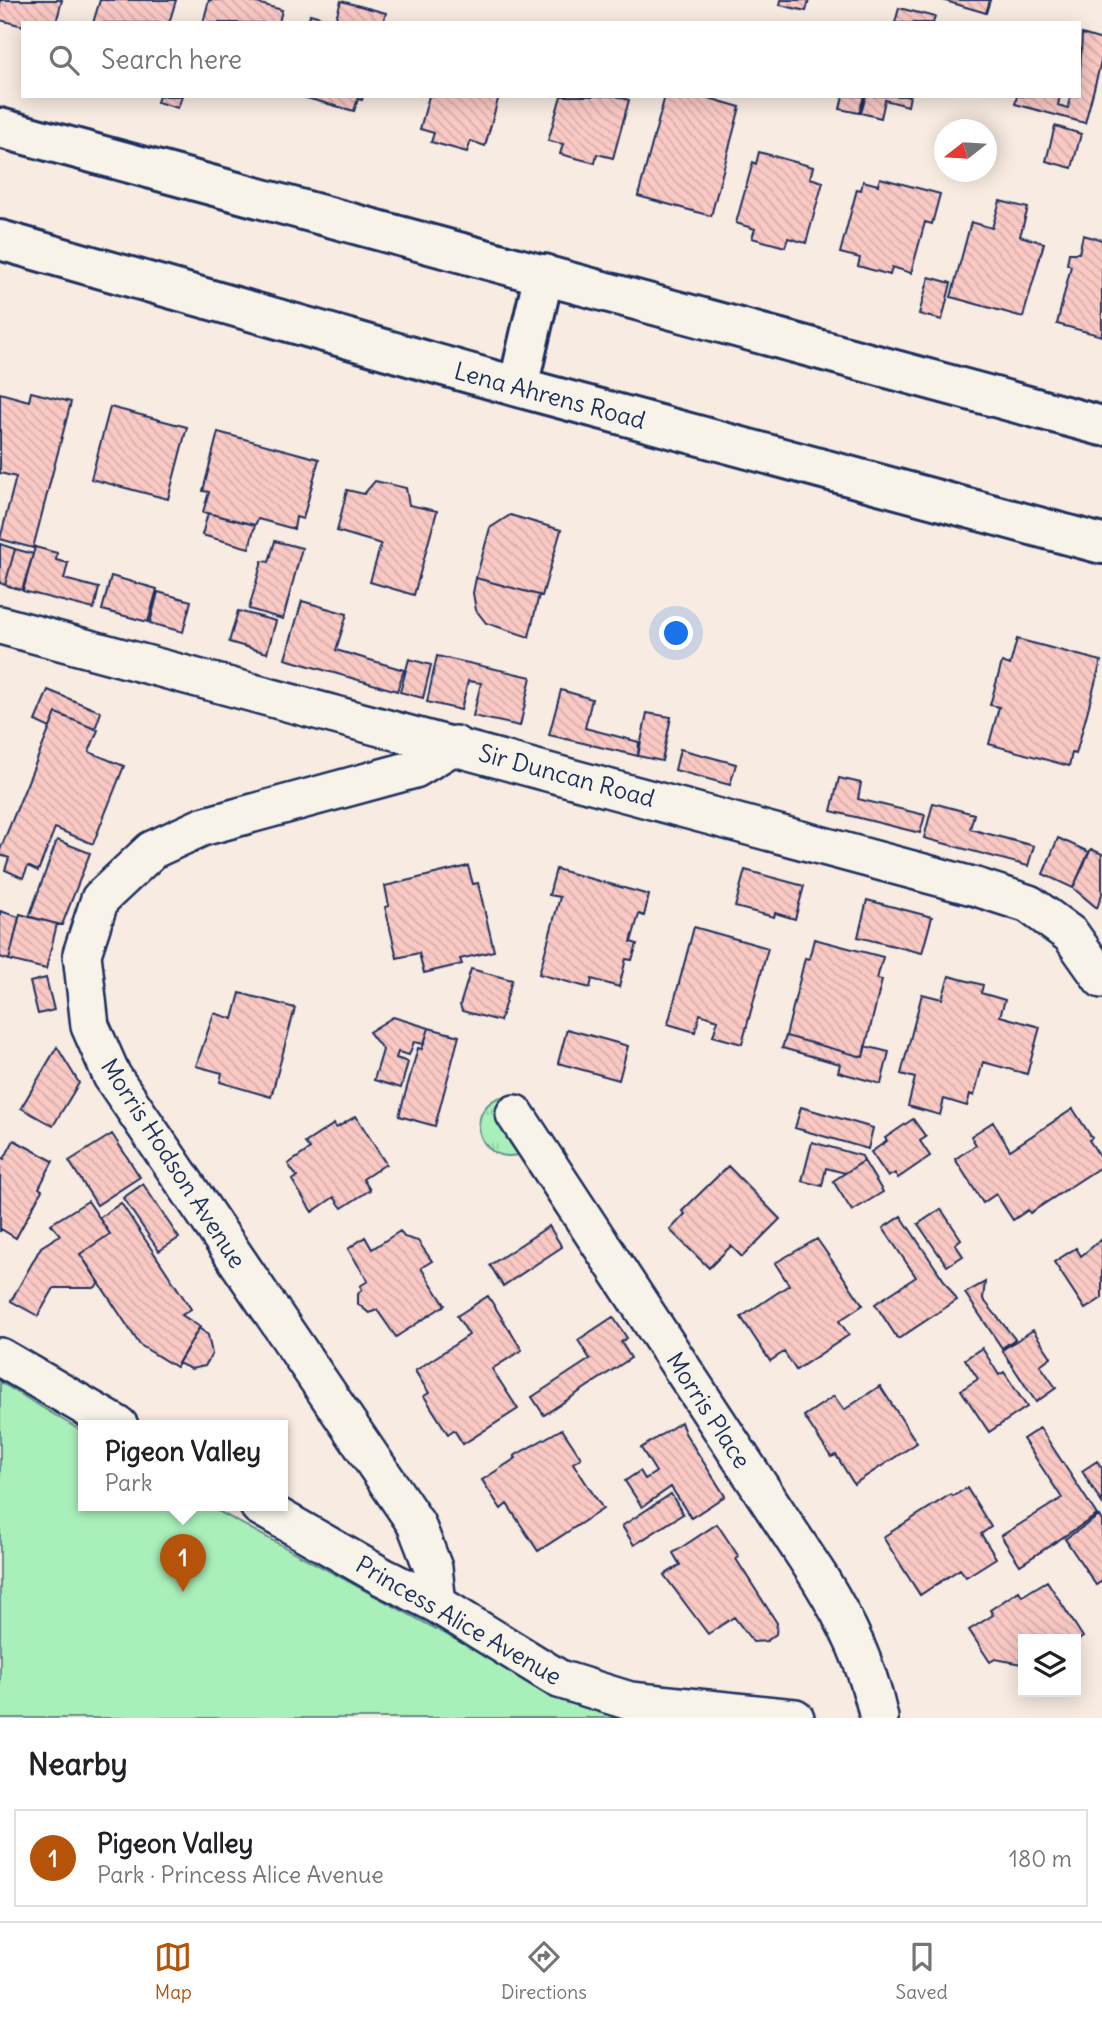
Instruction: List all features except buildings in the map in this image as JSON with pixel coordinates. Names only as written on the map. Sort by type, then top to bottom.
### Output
[{"type":"main road","points":[[0,128],[1102,426]]},
{"type":"main road","name":"Lena Ahrens Road","points":[[0,240],[518,387],[1102,544]]},
{"type":"main road","points":[[518,387],[544,274]]},
{"type":"street","name":"Sir Duncan Road","points":[[0,625],[455,745],[976,887],[1029,904],[1071,935],[1102,979]]},
{"type":"street","name":"Morris Hodson Avenue","points":[[437,1604],[433,1568],[416,1524],[112,1076],[90,1026],[82,954],[100,899],[152,850],[202,827],[415,769],[455,745]]},
{"type":"street","name":"Morris Place","points":[[515,1114],[846,1621],[869,1673],[879,1718]]},
{"type":"street","points":[[0,1357],[109,1420]]},
{"type":"street","name":"Princess Alice Avenue","points":[[268,1511],[437,1604],[559,1679],[593,1692],[666,1707],[795,1718]]},
{"type":"green space","points":[[503,1096],[515,1096],[534,1109],[539,1126],[537,1138],[526,1151],[515,1156],[503,1156],[484,1143],[479,1132],[479,1120],[492,1101]]},
{"type":"green space","points":[[0,1382],[78,1429],[78,1511],[218,1511],[521,1675],[630,1718],[0,1718]]},
{"type":"place","name":"Pigeon Valley","points":[[183,1592]]}]
